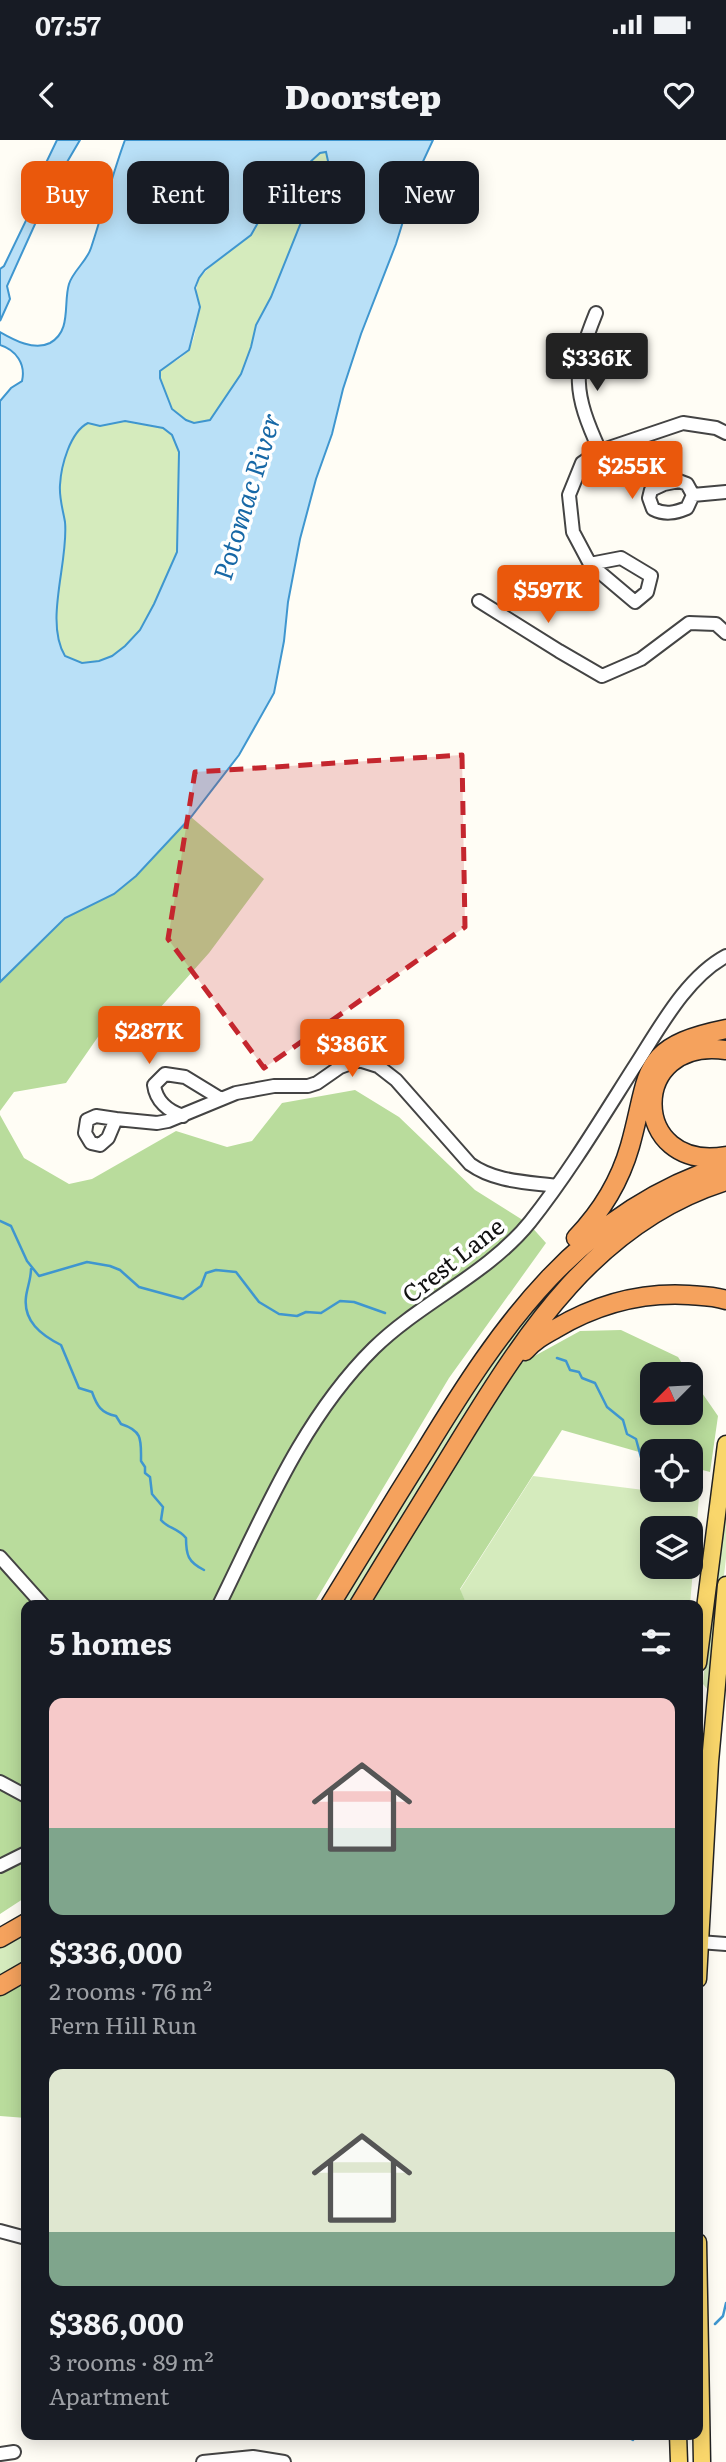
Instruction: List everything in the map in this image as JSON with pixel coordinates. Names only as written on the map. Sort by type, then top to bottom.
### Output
[{"type":"highway","points":[[538,1289],[562,1253],[591,1223],[613,1187],[630,1147],[643,1087],[656,1062],[668,1049],[684,1040],[726,1029]]},
{"type":"highway","points":[[726,1050],[700,1049],[676,1058],[661,1075],[653,1102],[659,1129],[679,1151],[702,1158],[726,1156]]},
{"type":"highway","points":[[333,1600],[468,1382],[506,1328],[538,1289],[573,1253],[625,1213],[668,1188],[726,1165]]},
{"type":"highway","points":[[362,1600],[492,1387],[554,1301],[615,1240],[659,1209],[726,1181]]},
{"type":"highway","points":[[492,1387],[528,1347],[563,1324],[597,1307],[645,1296],[668,1294],[726,1300]]},
{"type":"highway","points":[[0,1938],[21,1926]]},
{"type":"highway","points":[[0,1986],[21,1974]]},
{"type":"main road","points":[[703,1626],[726,1444]]},
{"type":"main road","points":[[703,1803],[706,1699],[726,1585]]},
{"type":"main road","points":[[678,2440],[679,2462]]},
{"type":"main road","points":[[701,2440],[702,2462]]},
{"type":"street","points":[[596,313],[578,368],[578,382],[586,416],[600,451]]},
{"type":"street","points":[[590,564],[621,558],[651,576],[647,592],[635,602],[590,564],[573,532],[569,495],[582,463],[600,451],[683,423],[716,428],[726,433]]},
{"type":"street","points":[[693,495],[726,492]]},
{"type":"street","points":[[479,601],[602,676],[641,659],[689,624],[716,624],[726,633]]},
{"type":"street","name":"Crest Lane","points":[[222,1600],[291,1462],[346,1377],[384,1339],[512,1241],[528,1224],[693,981],[704,970],[726,956]]},
{"type":"street","points":[[116,1119],[157,1123],[183,1116],[236,1093],[267,1087],[317,1083],[351,1061],[367,1061],[396,1080],[463,1156],[480,1171],[500,1178],[556,1186]]},
{"type":"street","points":[[183,1116],[158,1098],[155,1085],[165,1074],[185,1077],[220,1099]]},
{"type":"street","points":[[0,1557],[39,1600]]},
{"type":"street","points":[[0,1782],[21,1793]]},
{"type":"street","points":[[0,1866],[21,1856]]},
{"type":"street","points":[[703,1942],[726,1944]]},
{"type":"street","points":[[0,2231],[21,2237]]},
{"type":"street","points":[[0,2454],[14,2452]]},
{"type":"street","points":[[203,2462],[253,2457],[284,2462]]},
{"type":"highlighted area","points":[[462,755],[465,927],[264,1068],[168,939],[195,772]]},
{"type":"green space","points":[[326,152],[328,161],[311,161],[320,153]]},
{"type":"green space","points":[[253,224],[300,224],[271,297],[256,325],[241,374],[210,420],[194,423],[172,409],[160,378],[160,370],[182,356],[192,342],[199,278]]},
{"type":"green space","points":[[125,421],[163,428],[172,435],[179,452],[177,552],[140,630],[112,656],[82,663],[65,656],[59,642],[57,626],[65,538],[60,490],[62,469],[71,442],[82,427],[88,423],[100,425]]},
{"type":"green space","points":[[191,817],[264,879],[209,953],[159,1009],[109,1021],[66,1083],[14,1092],[0,1111],[0,982],[65,918],[114,894],[136,876]]},
{"type":"green space","points":[[355,1090],[399,1117],[475,1190],[529,1224],[546,1243],[449,1378],[316,1600],[21,1600],[21,1900],[0,1914],[0,1115],[24,1158],[69,1184],[92,1179],[176,1131],[227,1147],[252,1141],[282,1103]]},
{"type":"green space","points":[[635,1212],[578,1268],[358,1600],[340,1600],[486,1364],[590,1243]]},
{"type":"green space","points":[[621,1330],[678,1357],[681,1362],[640,1362],[640,1425],[703,1425],[704,1396],[718,1416],[710,1472],[703,1470],[703,1439],[640,1439],[640,1452],[562,1430],[460,1589],[465,1600],[371,1600],[520,1364],[580,1331]]},
{"type":"green space","points":[[533,1476],[640,1490],[640,1502],[699,1502],[697,1516],[640,1516],[640,1579],[692,1579],[690,1600],[465,1600],[460,1590]]},
{"type":"green space","points":[[726,1487],[726,1558],[712,1680],[708,1690],[703,1684]]},
{"type":"green space","points":[[21,1932],[21,1968],[0,1979],[0,1944]]},
{"type":"green space","points":[[21,1980],[21,2118],[0,2116],[0,1993]]},
{"type":"water","points":[[57,140],[80,140],[68,161],[47,161]]},
{"type":"water","name":"Potomac River","points":[[125,140],[433,140],[423,161],[379,161],[379,224],[402,224],[361,334],[316,479],[300,539],[274,693],[239,755],[191,817],[136,876],[114,894],[65,918],[0,982],[0,401],[11,388],[22,381],[23,375],[18,358],[11,350],[0,345],[0,332],[24,344],[37,346],[57,338],[66,316],[69,284],[91,248],[99,224],[113,224],[113,178]],"holes":[[[326,152],[328,161],[365,161],[365,224],[300,224],[271,297],[256,325],[241,374],[210,420],[194,423],[186,420],[172,409],[160,378],[160,371],[189,350],[200,307],[195,288],[199,278],[205,270],[251,235],[257,224],[243,224],[243,161],[311,161],[320,153]],[[125,421],[163,428],[172,435],[179,452],[177,552],[140,630],[112,656],[82,663],[65,656],[59,642],[57,626],[65,538],[60,490],[62,469],[68,450],[76,434],[88,423],[100,426]]]},
{"type":"water","points":[[24,224],[35,224],[7,286],[10,299],[0,321],[0,269]]},
{"type":"waterway","points":[[0,1221],[11,1226],[27,1261],[39,1276],[87,1262],[120,1270],[139,1287],[183,1299],[201,1286],[206,1273],[216,1270],[236,1272],[259,1302],[279,1314],[297,1316],[306,1312],[321,1313],[340,1301],[354,1302],[385,1313]]},
{"type":"waterway","points":[[31,1269],[26,1297],[30,1320],[40,1332],[61,1345],[79,1388],[92,1392],[103,1411],[116,1416],[121,1424],[137,1433],[141,1461],[145,1473],[150,1477],[152,1494],[163,1507],[161,1520],[186,1538],[189,1557],[204,1570]]},
{"type":"waterway","points":[[557,1358],[566,1361],[570,1370],[579,1372],[582,1378],[595,1383],[607,1407],[623,1420],[627,1434],[636,1439],[640,1454]]},
{"type":"waterway","points":[[715,2324],[723,2316],[726,2303]]}]
